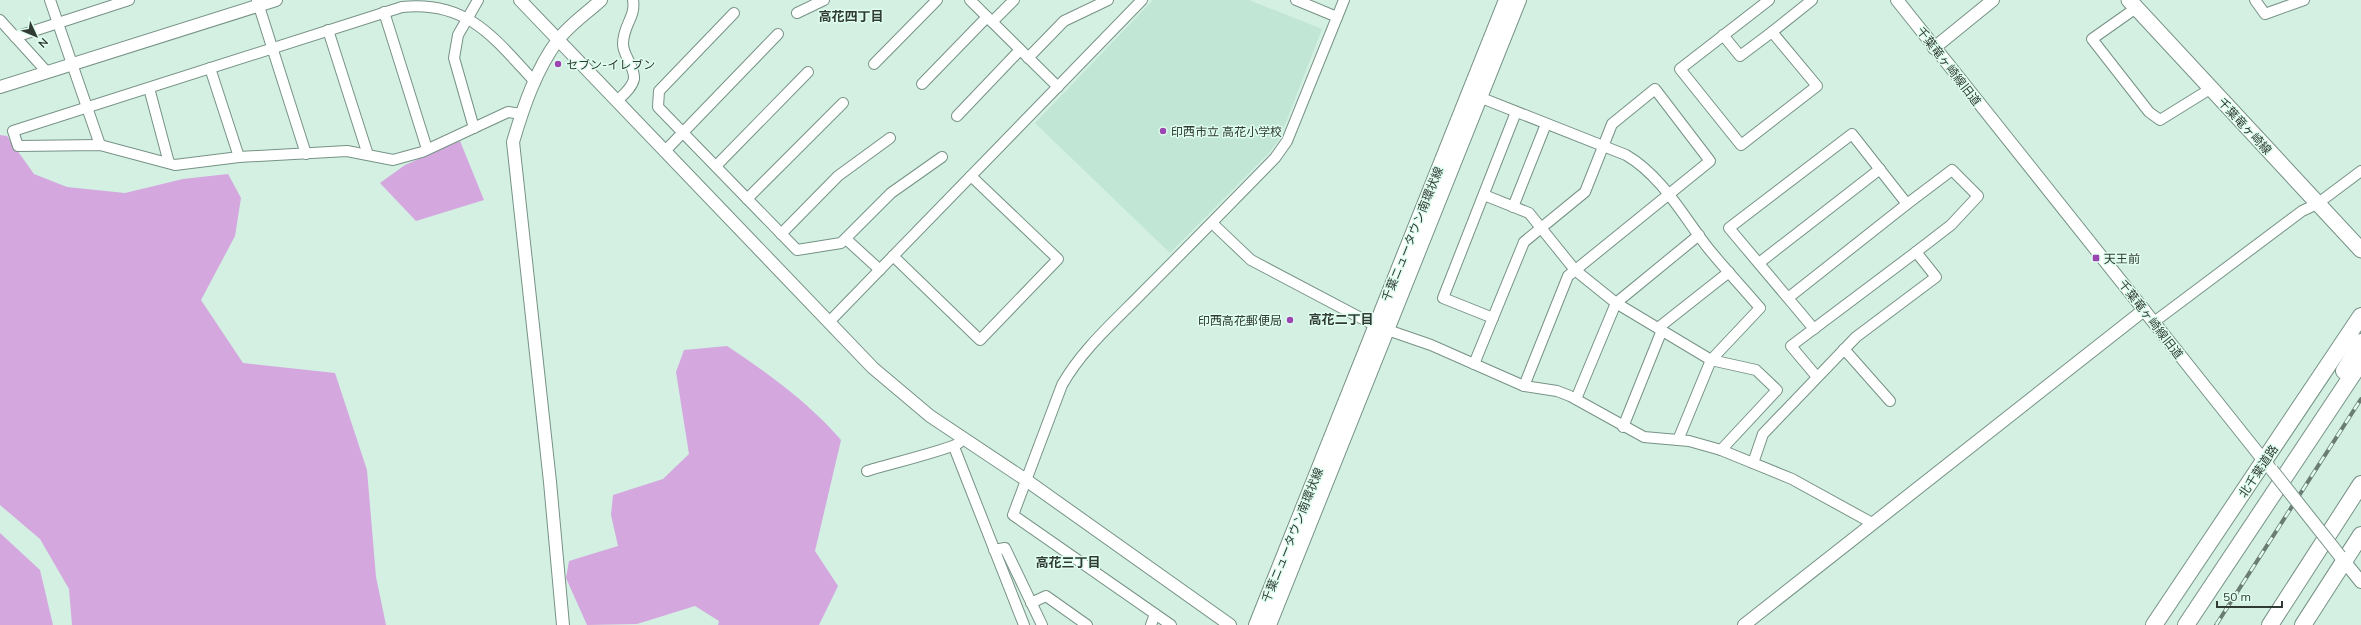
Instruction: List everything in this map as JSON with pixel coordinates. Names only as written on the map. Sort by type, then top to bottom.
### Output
[{"type":"highway","name":"北千葉道路","points":[[2154,625],[2268,466],[2361,316]]},
{"type":"highway","points":[[2305,447],[2318,414],[2361,342]]},
{"type":"highway","points":[[2186,625],[2361,362]]},
{"type":"highway","points":[[2270,625],[2361,484]]},
{"type":"highway","points":[[2304,625],[2342,558],[2361,535]]},
{"type":"main road","name":"千葉ニュータウン南環状線","points":[[1256,625],[1381,328],[1474,95],[1506,0]]},
{"type":"main road","name":"千葉ニュータウン南環状線","points":[[1474,95],[1519,0]]},
{"type":"main road","name":"千葉竜ヶ崎線","points":[[2133,4],[2210,89],[2361,250]]},
{"type":"main road","name":"千葉ニュータウン南環状線","points":[[1269,625],[1381,328]]},
{"type":"street","points":[[50,0],[100,145]]},
{"type":"street","points":[[0,87],[257,3],[276,0]]},
{"type":"street","points":[[474,128],[454,58],[458,35],[478,0]]},
{"type":"street","points":[[520,0],[873,368],[930,416],[959,443],[1026,480],[1230,625]]},
{"type":"street","points":[[563,625],[550,482],[513,142],[521,114],[535,82],[558,40],[601,0]]},
{"type":"street","points":[[617,101],[630,88],[634,80],[633,68],[622,47],[623,30],[632,17],[633,0]]},
{"type":"street","points":[[797,13],[824,0]]},
{"type":"street","points":[[874,64],[937,0]]},
{"type":"street","points":[[970,0],[1058,87]]},
{"type":"street","points":[[922,84],[990,20],[1014,0]]},
{"type":"street","points":[[1028,58],[1064,21],[1108,0]]},
{"type":"street","points":[[829,322],[1142,0]]},
{"type":"street","points":[[1296,0],[1337,18]]},
{"type":"street","points":[[1171,625],[1013,515],[1062,385],[1069,372],[1084,353],[1275,158],[1287,141],[1344,0]]},
{"type":"street","points":[[1769,0],[1680,69],[1741,145],[1816,86],[1772,32]]},
{"type":"street","points":[[1723,35],[1740,56],[1812,0]]},
{"type":"street","points":[[1934,48],[1993,0]]},
{"type":"street","points":[[2254,0],[2265,14],[2304,0]]},
{"type":"street","points":[[15,37],[124,1]]},
{"type":"street","name":"千葉竜ヶ崎線旧道","points":[[1900,1],[1934,48],[2361,582]]},
{"type":"street","points":[[257,3],[306,154]]},
{"type":"street","points":[[521,114],[508,112],[427,150],[393,160],[347,151],[239,157],[175,165],[100,145],[18,146],[13,131],[384,12],[402,7],[423,4],[449,7],[469,15],[494,37],[535,82]]},
{"type":"street","points":[[2133,4],[2092,39],[2149,112],[2160,120],[2210,89]]},
{"type":"street","points":[[384,12],[427,150]]},
{"type":"street","points":[[734,13],[659,90],[658,107],[684,132],[797,250],[842,243],[891,193],[942,157]]},
{"type":"street","points":[[0,20],[47,72]]},
{"type":"street","points":[[328,30],[368,155]]},
{"type":"street","points":[[665,151],[778,34]]},
{"type":"street","points":[[957,116],[1020,50]]},
{"type":"street","points":[[210,68],[239,157]]},
{"type":"street","points":[[716,166],[808,72]]},
{"type":"street","points":[[148,88],[169,163]]},
{"type":"street","points":[[1474,364],[1524,242],[1585,192],[1612,124],[1655,89],[1710,161],[1568,276],[1524,386]]},
{"type":"street","points":[[1474,95],[1626,155],[1639,163],[1654,176],[1699,235],[1760,308],[1711,360],[1678,440]]},
{"type":"street","points":[[747,199],[843,103]]},
{"type":"street","points":[[1493,318],[1443,298],[1516,112]]},
{"type":"street","points":[[1514,207],[1546,124]]},
{"type":"street","points":[[1814,329],[1729,228],[1852,134],[1908,204]]},
{"type":"street","points":[[781,234],[838,176],[890,138]]},
{"type":"street","points":[[1759,263],[1880,169]]},
{"type":"street","points":[[1788,298],[1952,170],[1978,196],[1951,226],[1791,346],[1817,377]]},
{"type":"street","points":[[2154,322],[2302,211],[2318,204],[2361,171]]},
{"type":"street","points":[[893,256],[980,340],[1058,259],[971,176]]},
{"type":"street","points":[[1484,195],[1529,213],[1575,270],[1616,303],[1711,360],[1756,370],[1777,390],[1721,450]]},
{"type":"street","points":[[1212,223],[1251,260],[1381,328],[1431,345],[1524,386],[1557,391],[1576,399],[1623,427],[1644,437],[1678,440],[1721,450],[1792,479],[1872,523]]},
{"type":"street","points":[[1576,399],[1616,303],[1699,235]]},
{"type":"street","points":[[846,238],[880,270]]},
{"type":"street","points":[[1753,463],[1763,434],[1844,349],[1856,337],[1936,277],[1916,252]]},
{"type":"street","points":[[1623,427],[1660,329],[1729,272]]},
{"type":"street","points":[[1744,625],[2144,310]]},
{"type":"street","points":[[1844,349],[1890,401]]},
{"type":"street","points":[[867,471],[959,443]]},
{"type":"street","points":[[959,443],[994,550],[1024,625]]},
{"type":"street","points":[[994,550],[1005,548],[1042,625]]},
{"type":"street","points":[[1031,603],[1046,596],[1087,625]]},
{"type":"street","points":[[1151,625],[1155,614]]},
{"type":"shaded area","name":"印西市立 高花小学校","points":[[1153,0],[1249,0],[1322,29],[1280,138],[1269,153],[1170,253],[1035,123]]},
{"type":"shaded area","points":[[0,135],[7,136],[34,174],[67,187],[125,193],[183,179],[228,174],[241,198],[235,236],[201,300],[243,363],[335,373],[367,470],[376,577],[386,625],[72,625],[69,589],[40,539],[0,505]]},
{"type":"shaded area","points":[[460,141],[484,200],[416,221],[380,183],[405,165]]},
{"type":"shaded area","points":[[727,346],[758,367],[802,401],[829,426],[841,440],[815,551],[838,586],[819,625],[718,625],[719,621],[695,606],[637,624],[587,625],[566,578],[569,561],[618,546],[611,515],[613,495],[663,479],[689,454],[676,372],[684,350]]},
{"type":"shaded area","points":[[0,533],[40,570],[53,625],[0,625]]},
{"type":"railway","points":[[2216,625],[2361,399]]},
{"type":"place","name":"セブン-イレブン","points":[[558,64]]},
{"type":"place","name":"印西市立 高花小学校","points":[[1163,131]]},
{"type":"place","name":"天王前","points":[[2096,258]]},
{"type":"place","name":"印西高花郵便局","points":[[1290,320]]},
{"type":"district","name":"高花四丁目","points":[[851,16]]},
{"type":"district","name":"高花二丁目","points":[[1341,319]]},
{"type":"district","name":"高花三丁目","points":[[1068,562]]}]
